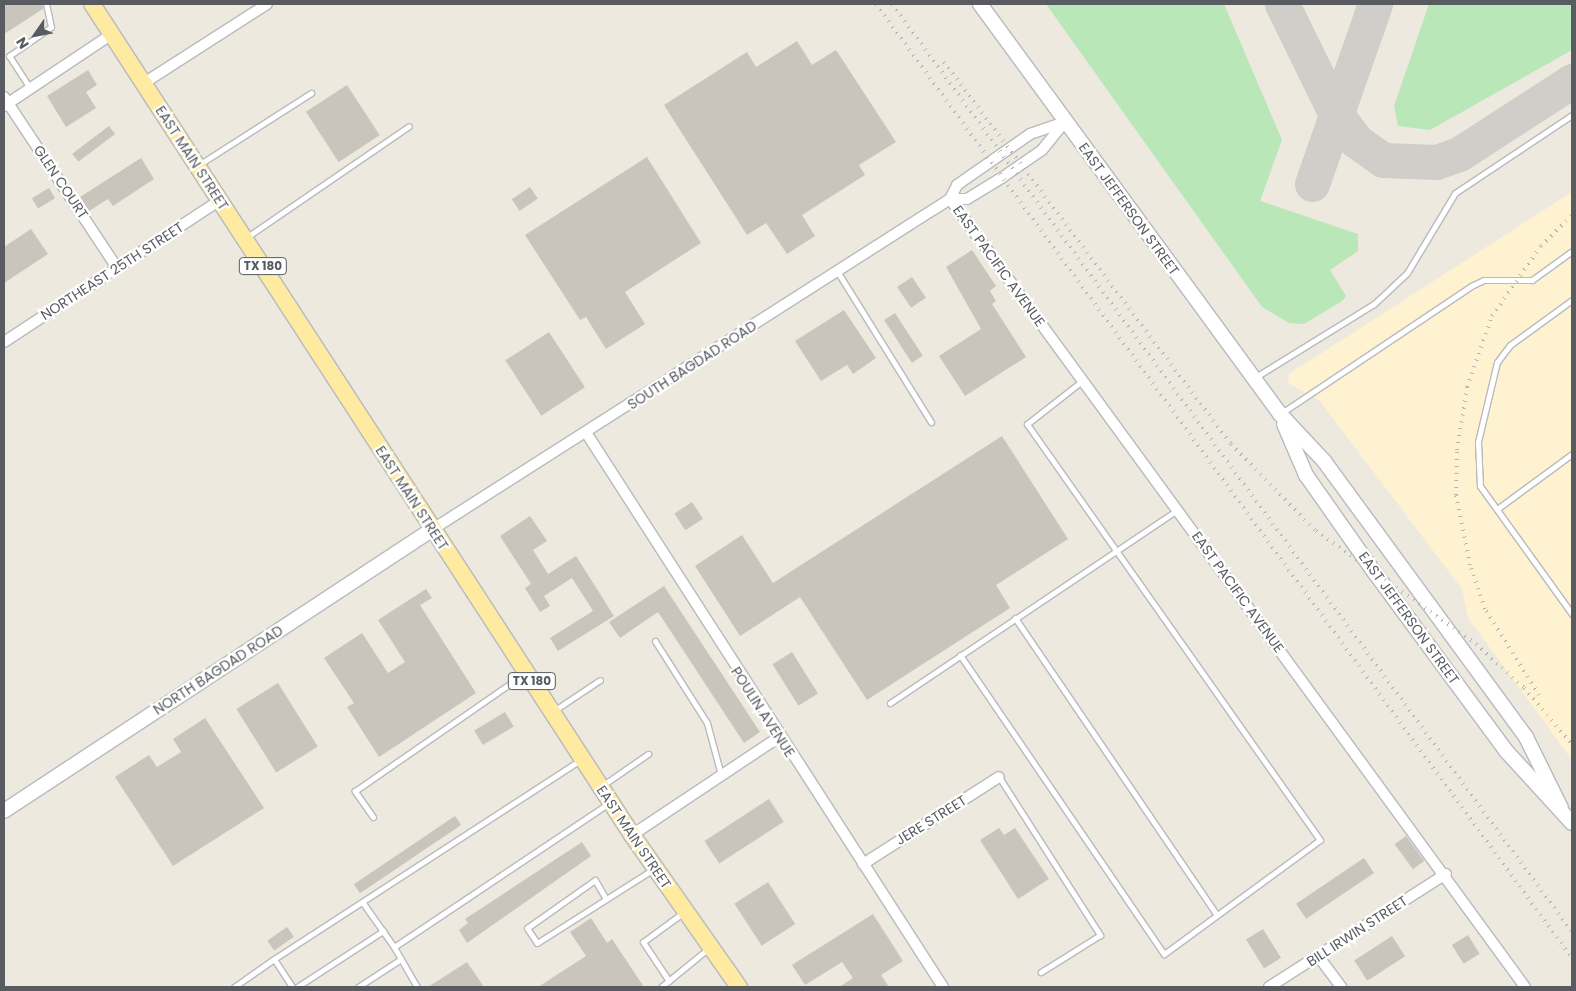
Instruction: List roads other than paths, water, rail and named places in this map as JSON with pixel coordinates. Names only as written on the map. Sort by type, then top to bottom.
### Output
[{"type":"main road","name":"EAST MAIN STREET","points":[[92,4],[632,835],[739,987]]},
{"type":"main road","name":"EAST JEFFERSON STREET","points":[[980,4],[1280,414],[1324,461],[1526,737],[1561,808]]},
{"type":"main road","name":"EAST JEFFERSON STREET","points":[[1280,414],[1306,475],[1507,752],[1572,822]]},
{"type":"main road","name":"NORTH BAGDAD ROAD","points":[[4,811],[433,529]]},
{"type":"street","points":[[144,83],[267,4]]},
{"type":"street","points":[[5,102],[30,88],[112,34]]},
{"type":"street","name":"GLEN COURT","points":[[5,102],[117,268]]},
{"type":"street","name":"SOUTH BAGDAD ROAD","points":[[950,199],[967,200],[1003,177],[1042,150],[1065,122]]},
{"type":"street","name":"SOUTH BAGDAD ROAD","points":[[433,529],[587,434],[950,199],[957,185],[1030,134],[1065,122]]},
{"type":"street","name":"EAST PACIFIC AVENUE","points":[[950,199],[1446,874],[1525,987]]},
{"type":"street","name":"NORTHEAST 25TH STREET","points":[[4,342],[220,200]]},
{"type":"street","name":"POULIN AVENUE","points":[[587,434],[779,737],[943,987]]},
{"type":"street","points":[[632,835],[779,737]]},
{"type":"street","name":"JERE STREET","points":[[863,864],[999,777]]},
{"type":"street","name":"BILL IRWIN STREET","points":[[1269,987],[1446,874]]},
{"type":"street","points":[[1318,956],[1341,987]]},
{"type":"lane","points":[[30,88],[9,56],[51,27],[46,4]]},
{"type":"lane","points":[[197,165],[311,93]]},
{"type":"lane","points":[[1254,378],[1374,304],[1407,273],[1455,193],[1572,115]]},
{"type":"lane","points":[[245,239],[409,126]]},
{"type":"lane","points":[[1280,414],[1470,286],[1484,280],[1532,280],[1572,251]]},
{"type":"lane","points":[[837,271],[931,422]]},
{"type":"lane","points":[[1572,300],[1510,345],[1497,362],[1478,442],[1480,486],[1572,614]]},
{"type":"lane","points":[[960,655],[1164,954],[1320,840],[1027,424],[1083,380]]},
{"type":"lane","points":[[1497,509],[1572,454]]},
{"type":"lane","points":[[890,703],[1178,510]]},
{"type":"lane","points":[[1015,618],[1217,916]]},
{"type":"lane","points":[[655,641],[707,723],[721,776]]},
{"type":"lane","points":[[373,816],[355,791],[527,673]]},
{"type":"lane","points":[[552,712],[600,680]]},
{"type":"lane","points":[[601,786],[648,754]]},
{"type":"lane","points":[[234,987],[583,758]]},
{"type":"lane","points":[[999,777],[1100,935],[1041,972]]},
{"type":"lane","points":[[394,948],[611,802]]},
{"type":"lane","points":[[606,899],[595,880],[528,928],[537,943],[655,868]]},
{"type":"lane","points":[[363,903],[394,948],[417,987]]},
{"type":"lane","points":[[669,981],[644,942],[685,912]]},
{"type":"lane","points":[[297,987],[382,932]]},
{"type":"lane","points":[[661,987],[710,947]]},
{"type":"lane","points":[[274,959],[292,987]]},
{"type":"lane","points":[[358,987],[401,959]]},
{"type":"railway","points":[[876,4],[1572,958]]},
{"type":"railway","points":[[892,4],[1572,932]]},
{"type":"railway","points":[[944,62],[1231,444],[1316,531],[1476,644],[1524,688],[1572,744]]},
{"type":"railway","points":[[1539,695],[1485,609],[1470,565],[1456,495],[1457,450],[1467,387],[1492,316],[1541,246],[1572,215]]}]
